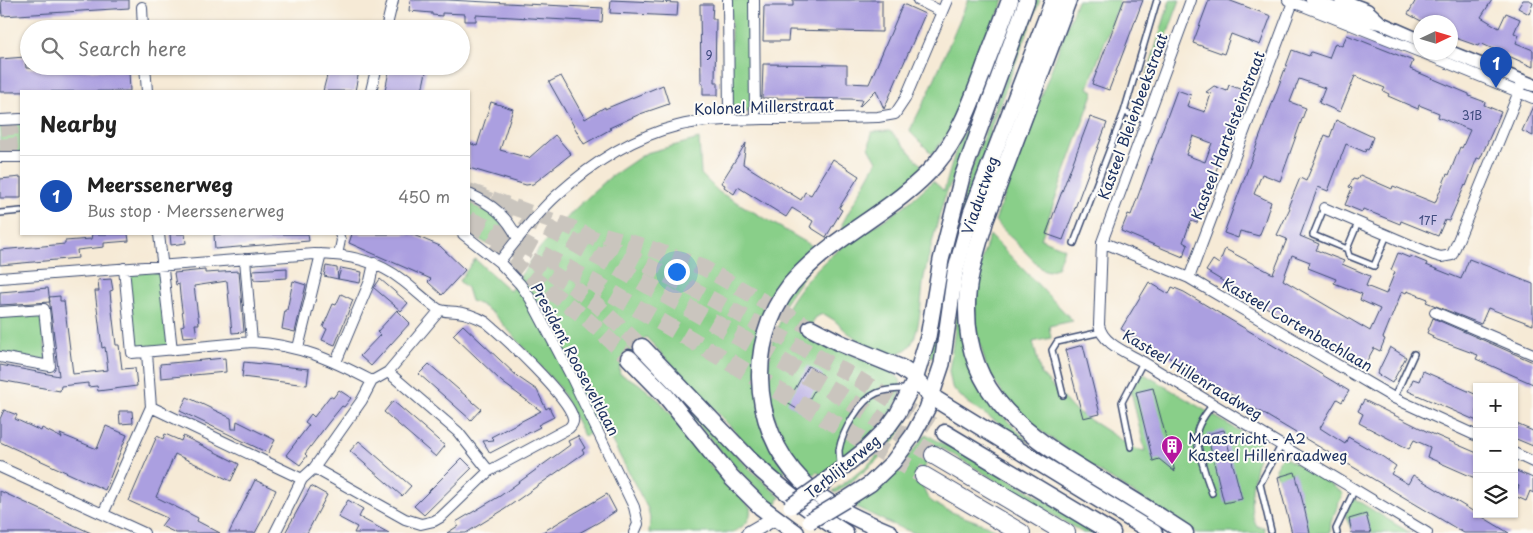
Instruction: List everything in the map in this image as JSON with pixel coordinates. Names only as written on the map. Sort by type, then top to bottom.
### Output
[{"type":"highway","points":[[890,533],[854,517],[826,500],[802,481],[786,460],[774,438],[764,412],[760,369],[764,340],[778,304],[799,275],[816,258],[882,212],[915,185],[936,164],[948,148],[962,124],[1010,0]]},
{"type":"highway","points":[[1068,0],[989,212],[976,254],[967,293],[966,310],[970,342],[980,375],[989,391],[998,403],[1030,435],[1185,533]]},
{"type":"highway","points":[[811,328],[901,368],[913,384],[932,397],[1154,533]]},
{"type":"highway","points":[[794,533],[731,477],[704,446],[665,395],[636,352],[770,478],[805,507],[845,533]]},
{"type":"highway","points":[[945,434],[1112,533]]},
{"type":"highway","points":[[934,455],[1066,533]]},
{"type":"highway","points":[[924,476],[1021,533]]},
{"type":"main road","name":"Viaductweg","points":[[913,384],[928,337],[941,260],[962,177],[1027,0]]},
{"type":"main road","name":"Viaductweg","points":[[932,397],[942,364],[955,273],[971,213],[1054,0]]},
{"type":"main road","name":"Terblijterweg","points":[[749,533],[775,518],[866,449],[888,427],[898,413],[913,384]]},
{"type":"main road","name":"Terblijterweg","points":[[794,533],[870,484],[893,462],[920,423],[932,397]]},
{"type":"street","points":[[388,20],[393,0]]},
{"type":"street","points":[[728,0],[729,120]]},
{"type":"street","points":[[754,0],[755,119]]},
{"type":"street","points":[[918,0],[942,12]]},
{"type":"street","name":"Kolonel Millerstraat","points":[[499,262],[554,197],[588,170],[638,140],[676,126],[695,122],[878,117],[895,114],[905,99],[947,0]]},
{"type":"street","name":"Kasteel Bleienbeekstraat","points":[[1102,242],[1191,0]]},
{"type":"street","points":[[1313,0],[1363,20],[1381,23],[1413,37]]},
{"type":"street","points":[[1341,0],[1367,10],[1381,23]]},
{"type":"street","points":[[1290,1],[1413,49]]},
{"type":"street","name":"Kasteel Hartelsteinstraat","points":[[1188,278],[1290,1]]},
{"type":"street","points":[[142,8],[143,20]]},
{"type":"street","points":[[1458,56],[1525,87],[1533,98]]},
{"type":"street","points":[[1445,60],[1525,87]]},
{"type":"street","points":[[146,75],[147,90]]},
{"type":"street","points":[[371,90],[375,75]]},
{"type":"street","points":[[1324,208],[1434,254],[1447,257],[1454,252],[1525,87]]},
{"type":"street","points":[[0,120],[20,119]]},
{"type":"street","points":[[0,157],[20,157]]},
{"type":"street","points":[[470,195],[506,219],[518,239]]},
{"type":"street","points":[[158,235],[172,350]]},
{"type":"street","points":[[338,256],[339,235]]},
{"type":"street","name":"President Rooseveltlaan","points":[[463,235],[499,262],[520,284],[534,306],[598,431],[638,517],[638,524],[634,533]]},
{"type":"street","name":"Kasteel Cortenbachlaan","points":[[1102,242],[1188,278],[1394,398],[1473,434]]},
{"type":"street","name":"Kasteel Hillenraadweg","points":[[1102,242],[1099,325],[1101,332],[1108,340],[1426,533]]},
{"type":"street","points":[[298,348],[321,254]]},
{"type":"street","points":[[0,278],[321,254],[374,263],[400,278],[440,310],[476,316],[488,324],[543,376],[572,416],[573,423],[569,428],[489,471],[441,517],[421,524],[405,519],[314,468]]},
{"type":"street","points":[[245,259],[252,342]]},
{"type":"street","points":[[336,362],[370,281],[374,263]]},
{"type":"street","points":[[124,268],[132,353],[252,342],[271,344],[298,348],[336,362],[372,381]]},
{"type":"street","points":[[0,312],[44,309],[50,366],[0,357]]},
{"type":"street","points":[[275,533],[302,479],[314,468],[362,400],[372,381],[388,372],[440,310]]},
{"type":"street","points":[[1435,312],[1533,354]]},
{"type":"street","points":[[103,514],[151,407],[147,353]]},
{"type":"street","points":[[388,372],[458,432],[489,471]]},
{"type":"street","points":[[151,407],[302,479]]},
{"type":"street","points":[[1518,455],[1533,462]]},
{"type":"street","points":[[0,467],[144,533]]},
{"type":"lane","points":[[1074,243],[1124,112],[1157,0]]},
{"type":"lane","points":[[1124,112],[1147,120]]},
{"type":"lane","points":[[1324,208],[1313,235],[1347,249]]},
{"type":"lane","points":[[0,213],[20,211]]},
{"type":"lane","points":[[1358,223],[1347,249],[1349,256],[1374,266],[1387,235]]},
{"type":"lane","name":"Kasteel Hillenraadweg","points":[[1063,395],[1052,350],[1057,342],[1101,332]]},
{"type":"lane","points":[[1394,398],[1414,354]]},
{"type":"lane","points":[[1131,447],[1122,402],[1143,362]]},
{"type":"lane","points":[[841,469],[839,451],[842,437],[857,411],[876,393],[913,384]]},
{"type":"lane","points":[[1212,493],[1206,479],[1198,445],[1197,429],[1213,404]]},
{"type":"lane","points":[[1271,531],[1260,484],[1282,445]]},
{"type":"lane","points":[[1336,533],[1336,529],[1355,489]]},
{"type":"green space","points":[[731,0],[751,0],[752,112],[731,113]]},
{"type":"green space","points":[[968,0],[1004,0],[950,131],[932,154],[910,130],[929,92]]},
{"type":"green space","points":[[1034,0],[1040,0],[992,124],[936,358],[929,356],[942,285],[970,173]]},
{"type":"green space","points":[[1077,0],[1120,0],[1088,88],[1094,91],[1041,239],[1064,248],[1057,268],[1048,271],[1042,269],[995,221]]},
{"type":"green space","points":[[1170,0],[1180,0],[1142,103],[1139,102]]},
{"type":"green space","points":[[989,78],[989,83],[965,150],[945,196],[924,277],[916,333],[909,347],[904,351],[894,354],[866,349],[863,343],[824,314],[815,318],[806,335],[888,370],[900,380],[900,393],[885,420],[845,458],[822,475],[817,472],[811,476],[789,450],[775,419],[772,407],[768,371],[772,347],[779,324],[790,303],[804,284],[839,249],[899,210],[933,181],[944,191],[956,149]]},
{"type":"green space","points":[[0,123],[20,123],[20,153],[0,153]]},
{"type":"green space","points":[[889,131],[924,168],[916,178],[843,230],[842,224],[877,161],[869,147],[872,132]]},
{"type":"green space","points":[[699,139],[701,174],[719,192],[821,251],[757,344],[785,471],[782,475],[779,475],[742,439],[646,337],[624,359],[621,364],[620,374],[638,383],[660,401],[715,471],[750,507],[750,517],[746,523],[731,533],[649,533],[650,519],[648,509],[605,428],[584,436],[559,387],[494,314],[471,301],[467,288],[459,281],[475,259],[510,291],[539,249],[575,209],[609,178],[646,153]]},
{"type":"green space","points":[[470,198],[492,212],[501,222],[505,234],[496,243],[487,244],[470,234]]},
{"type":"green space","points":[[990,235],[1073,321],[1049,326],[1051,338],[1033,342],[1041,374],[1073,409],[1135,449],[1145,451],[1131,391],[1141,372],[1261,444],[1251,499],[1254,519],[1258,527],[1264,527],[1265,533],[1197,533],[1090,466],[1024,419],[1006,399],[987,369],[976,330],[975,290],[982,258]]},
{"type":"green space","points":[[159,267],[169,349],[134,352],[126,270]]},
{"type":"green space","points":[[959,300],[961,321],[1002,415],[1031,444],[966,402],[952,387],[949,371]]},
{"type":"green space","points":[[43,314],[46,361],[0,353],[0,317]]},
{"type":"green space","points":[[668,385],[781,498],[777,500],[779,502],[775,504],[769,501],[742,474],[703,431]]},
{"type":"green space","points":[[909,417],[895,440],[878,459],[836,493],[833,491],[874,459],[895,431]]},
{"type":"green space","points":[[926,434],[946,446],[948,443],[1101,533],[1083,533],[937,445],[922,477],[922,483],[929,499],[943,508],[1003,533],[914,533],[854,506],[893,473]]},
{"type":"green space","points":[[1282,456],[1343,493],[1331,522],[1330,533],[1293,533],[1300,531],[1275,468]]},
{"type":"green space","points":[[1353,498],[1410,533],[1353,533],[1345,515]]},
{"type":"building","points":[[1,0],[129,0],[129,8],[2,16]]},
{"type":"building","points":[[410,0],[448,0],[603,8],[602,22],[476,15],[476,21],[470,21],[465,20],[465,14],[442,13],[442,16],[409,11]]},
{"type":"building","points":[[611,0],[678,3],[677,16],[610,13]]},
{"type":"building","points":[[793,0],[882,0],[882,32],[789,30],[788,41],[763,41],[764,6],[793,6]]},
{"type":"building","points":[[1124,0],[1143,0],[1109,90],[1092,84]]},
{"type":"building","points":[[1209,0],[1228,0],[1271,16],[1260,45],[1231,34],[1224,54],[1193,43]]},
{"type":"building","points":[[1416,0],[1492,0],[1481,17],[1499,28],[1506,13],[1520,19],[1514,33],[1519,35],[1516,43],[1533,50],[1533,67],[1480,43],[1478,46],[1458,39],[1458,15],[1413,15],[1413,17],[1408,14]]},
{"type":"building","points":[[1523,0],[1533,2],[1529,14],[1518,8]]},
{"type":"building","points":[[700,4],[713,4],[712,19],[716,19],[715,82],[718,82],[718,95],[703,95],[703,83],[701,83]]},
{"type":"building","points":[[903,4],[925,14],[884,109],[876,90],[859,107],[862,100],[762,98],[763,64],[847,65],[847,83],[869,84]]},
{"type":"building","points":[[1347,35],[1413,61],[1410,69],[1469,94],[1469,96],[1485,102],[1484,105],[1501,112],[1480,159],[1477,158],[1449,221],[1445,220],[1438,236],[1401,221],[1400,224],[1363,209],[1362,212],[1345,205],[1352,188],[1349,187],[1353,179],[1357,180],[1360,175],[1392,189],[1393,186],[1435,203],[1447,174],[1449,175],[1460,147],[1462,148],[1470,130],[1438,117],[1439,113],[1419,105],[1418,109],[1388,96],[1389,94],[1383,91],[1385,88],[1355,76],[1340,112],[1319,103],[1325,88],[1299,79],[1290,102],[1306,108],[1280,181],[1262,174],[1254,194],[1271,202],[1259,236],[1240,231],[1238,238],[1224,233],[1292,50],[1309,56],[1311,52],[1329,58],[1335,43],[1342,46]]},
{"type":"building","points":[[20,57],[20,75],[129,75],[130,90],[20,90],[20,92],[0,92],[0,59]]},
{"type":"building","points":[[327,75],[358,75],[355,90],[323,90]]},
{"type":"building","points":[[388,75],[425,75],[422,90],[385,90]]},
{"type":"building","points":[[561,76],[585,119],[605,107],[605,109],[663,85],[669,104],[609,128],[611,129],[584,144],[549,82]]},
{"type":"building","points":[[1229,85],[1245,91],[1197,223],[1191,221],[1183,242],[1188,245],[1183,257],[1121,231],[1128,214],[1131,215],[1177,90],[1191,95],[1187,106],[1205,112],[1211,94],[1206,92],[1214,86],[1227,91]],"holes":[[[1193,136],[1212,143],[1205,162],[1186,155]]]},
{"type":"building","points":[[491,102],[513,109],[500,150],[529,158],[555,135],[571,154],[533,184],[526,185],[470,168],[470,143],[477,146]]},
{"type":"building","points":[[1533,106],[1533,136],[1522,131]]},
{"type":"building","points":[[1090,117],[1107,123],[1063,240],[1046,234]]},
{"type":"building","points":[[1336,120],[1373,137],[1368,150],[1366,149],[1365,152],[1346,144],[1328,191],[1318,187],[1300,236],[1319,244],[1316,250],[1344,261],[1342,264],[1370,276],[1366,286],[1386,294],[1395,272],[1391,270],[1398,253],[1427,263],[1426,265],[1461,279],[1469,259],[1533,284],[1533,325],[1488,308],[1481,324],[1426,302],[1428,299],[1402,291],[1383,338],[1385,339],[1380,351],[1374,348],[1364,366],[1206,271],[1213,260],[1219,264],[1225,249],[1273,274],[1287,239],[1277,235],[1290,208],[1288,207],[1300,178],[1306,181],[1325,135],[1330,137]],"holes":[[[1292,255],[1310,262],[1308,268],[1336,279],[1334,283],[1362,294],[1360,300],[1380,309],[1370,331],[1283,280]]]},
{"type":"building","points":[[746,143],[743,164],[801,200],[805,192],[811,195],[833,159],[859,176],[839,208],[842,210],[826,237],[810,227],[813,221],[792,208],[786,217],[738,187],[734,194],[724,187],[725,185],[721,183]]},
{"type":"building","points":[[20,177],[20,198],[0,198],[0,179]]},
{"type":"building","points":[[92,235],[128,235],[129,241],[104,243],[104,247],[77,250],[78,258],[0,265],[0,250],[65,244],[65,241],[91,239]]},
{"type":"building","points":[[170,235],[185,235],[186,243],[171,245]]},
{"type":"building","points":[[214,235],[308,235],[309,241],[215,249]]},
{"type":"building","points":[[352,235],[413,235],[440,246],[465,270],[442,295],[428,282],[431,279],[349,243]]},
{"type":"building","points":[[326,266],[337,268],[338,279],[324,276]]},
{"type":"building","points":[[287,268],[287,278],[254,280],[253,270]]},
{"type":"building","points":[[341,268],[362,272],[360,283],[338,279]]},
{"type":"building","points":[[205,270],[205,273],[239,271],[244,332],[232,333],[227,281],[194,286],[199,324],[195,324],[197,336],[183,337],[181,326],[184,325],[179,284],[176,285],[174,273]]},
{"type":"building","points":[[111,279],[113,290],[110,291],[116,345],[119,345],[122,369],[135,368],[137,386],[98,391],[97,386],[88,387],[88,383],[61,386],[60,391],[0,380],[0,365],[59,376],[49,297],[60,296],[60,301],[64,301],[73,374],[108,370],[105,347],[102,348],[95,291],[99,291],[98,280]]},
{"type":"building","points":[[380,279],[408,303],[401,311],[374,288]]},
{"type":"building","points":[[293,281],[306,285],[295,332],[282,329]]},
{"type":"building","points":[[1149,282],[1169,294],[1172,287],[1184,292],[1349,391],[1342,402],[1337,399],[1320,428],[1345,444],[1348,437],[1383,457],[1396,466],[1391,474],[1408,484],[1413,475],[1473,511],[1473,518],[1484,518],[1509,533],[1464,533],[1121,329]]},
{"type":"building","points":[[48,288],[50,302],[0,305],[0,292]]},
{"type":"building","points":[[341,294],[353,300],[335,345],[322,340],[327,329],[323,327],[333,304],[336,305]]},
{"type":"building","points":[[397,310],[410,323],[371,366],[360,356],[380,335],[377,332]]},
{"type":"building","points":[[1433,318],[1533,362],[1533,384],[1476,359],[1478,355],[1432,338],[1433,336],[1427,333]]},
{"type":"building","points":[[463,325],[518,377],[537,390],[546,409],[549,407],[554,417],[538,425],[540,427],[490,453],[483,441],[494,440],[491,437],[541,411],[502,382],[453,335]]},
{"type":"building","points":[[1083,345],[1100,414],[1083,418],[1065,350]]},
{"type":"building","points":[[1390,347],[1406,357],[1392,383],[1377,374]]},
{"type":"building","points":[[225,358],[226,372],[161,378],[160,364]]},
{"type":"building","points":[[244,362],[309,369],[307,385],[242,377]]},
{"type":"building","points":[[429,364],[481,409],[471,420],[419,374]]},
{"type":"building","points":[[808,366],[823,375],[802,412],[787,403]]},
{"type":"building","points":[[1423,371],[1473,393],[1473,419],[1408,391],[1413,379],[1419,381]]},
{"type":"building","points":[[1153,388],[1175,472],[1159,459],[1153,461],[1136,392]]},
{"type":"building","points":[[339,390],[351,398],[329,422],[305,454],[307,456],[300,465],[286,455],[309,425],[305,422],[311,414],[314,417],[330,396],[333,398]]},
{"type":"building","points":[[187,397],[231,418],[232,429],[236,429],[237,421],[275,440],[268,453],[180,411]]},
{"type":"building","points":[[1364,400],[1426,431],[1473,451],[1473,477],[1427,457],[1430,447],[1414,440],[1409,449],[1359,423],[1363,414],[1358,411]]},
{"type":"building","points":[[393,401],[445,446],[436,457],[384,412]]},
{"type":"building","points":[[4,410],[17,415],[15,419],[41,431],[42,428],[62,438],[60,434],[97,449],[106,426],[127,435],[105,490],[0,442],[0,419]]},
{"type":"building","points":[[119,411],[132,411],[133,423],[120,424]]},
{"type":"building","points":[[1518,425],[1533,431],[1533,446],[1518,440]]},
{"type":"building","points":[[1224,430],[1242,499],[1224,503],[1207,434]]},
{"type":"building","points":[[165,434],[181,441],[183,436],[239,464],[231,481],[175,454],[156,497],[198,518],[197,521],[220,533],[176,533],[161,526],[167,518],[129,501],[157,436],[163,439]]},
{"type":"building","points":[[578,436],[585,448],[582,450],[584,453],[505,509],[466,533],[447,533],[458,526],[456,522],[500,496],[570,445],[568,441]]},
{"type":"building","points":[[359,441],[411,486],[402,496],[350,451]]},
{"type":"building","points":[[462,458],[472,468],[424,515],[414,506]]},
{"type":"building","points":[[1295,472],[1310,533],[1292,533],[1281,491],[1278,477]]},
{"type":"building","points":[[1518,472],[1533,478],[1533,493],[1530,491],[1526,501],[1518,497]]},
{"type":"building","points":[[255,480],[276,490],[261,522],[255,533],[229,533]]},
{"type":"building","points":[[311,486],[327,495],[307,533],[285,533]]},
{"type":"building","points":[[0,491],[63,520],[91,533],[0,533]]},
{"type":"building","points":[[607,494],[616,511],[599,522],[579,533],[541,533]]},
{"type":"building","points":[[348,500],[363,509],[359,517],[389,533],[354,533],[357,527],[338,517]]},
{"type":"building","points":[[1366,514],[1371,533],[1352,533],[1349,519]]},
{"type":"tunnel","points":[[0,127],[20,125]]},
{"type":"tunnel","points":[[0,148],[20,146]]},
{"type":"tunnel","points":[[0,150],[20,149]]},
{"type":"tunnel","points":[[470,191],[570,227],[600,241],[855,377],[945,433]]},
{"type":"tunnel","points":[[473,195],[502,206],[559,234],[835,392],[934,455]]},
{"type":"tunnel","points":[[470,220],[522,244],[603,288],[924,476]]},
{"type":"tunnel","points":[[470,224],[566,282],[595,303],[642,347]]},
{"type":"tunnel","points":[[604,235],[647,247],[704,268],[811,328]]},
{"type":"tunnel","points":[[491,246],[588,320],[629,358]]},
{"type":"place","name":"Meerssenerweg","points":[[1496,88]]},
{"type":"place","name":"Maastricht - A2 Kasteel Hillenraadweg","points":[[1172,465]]}]
